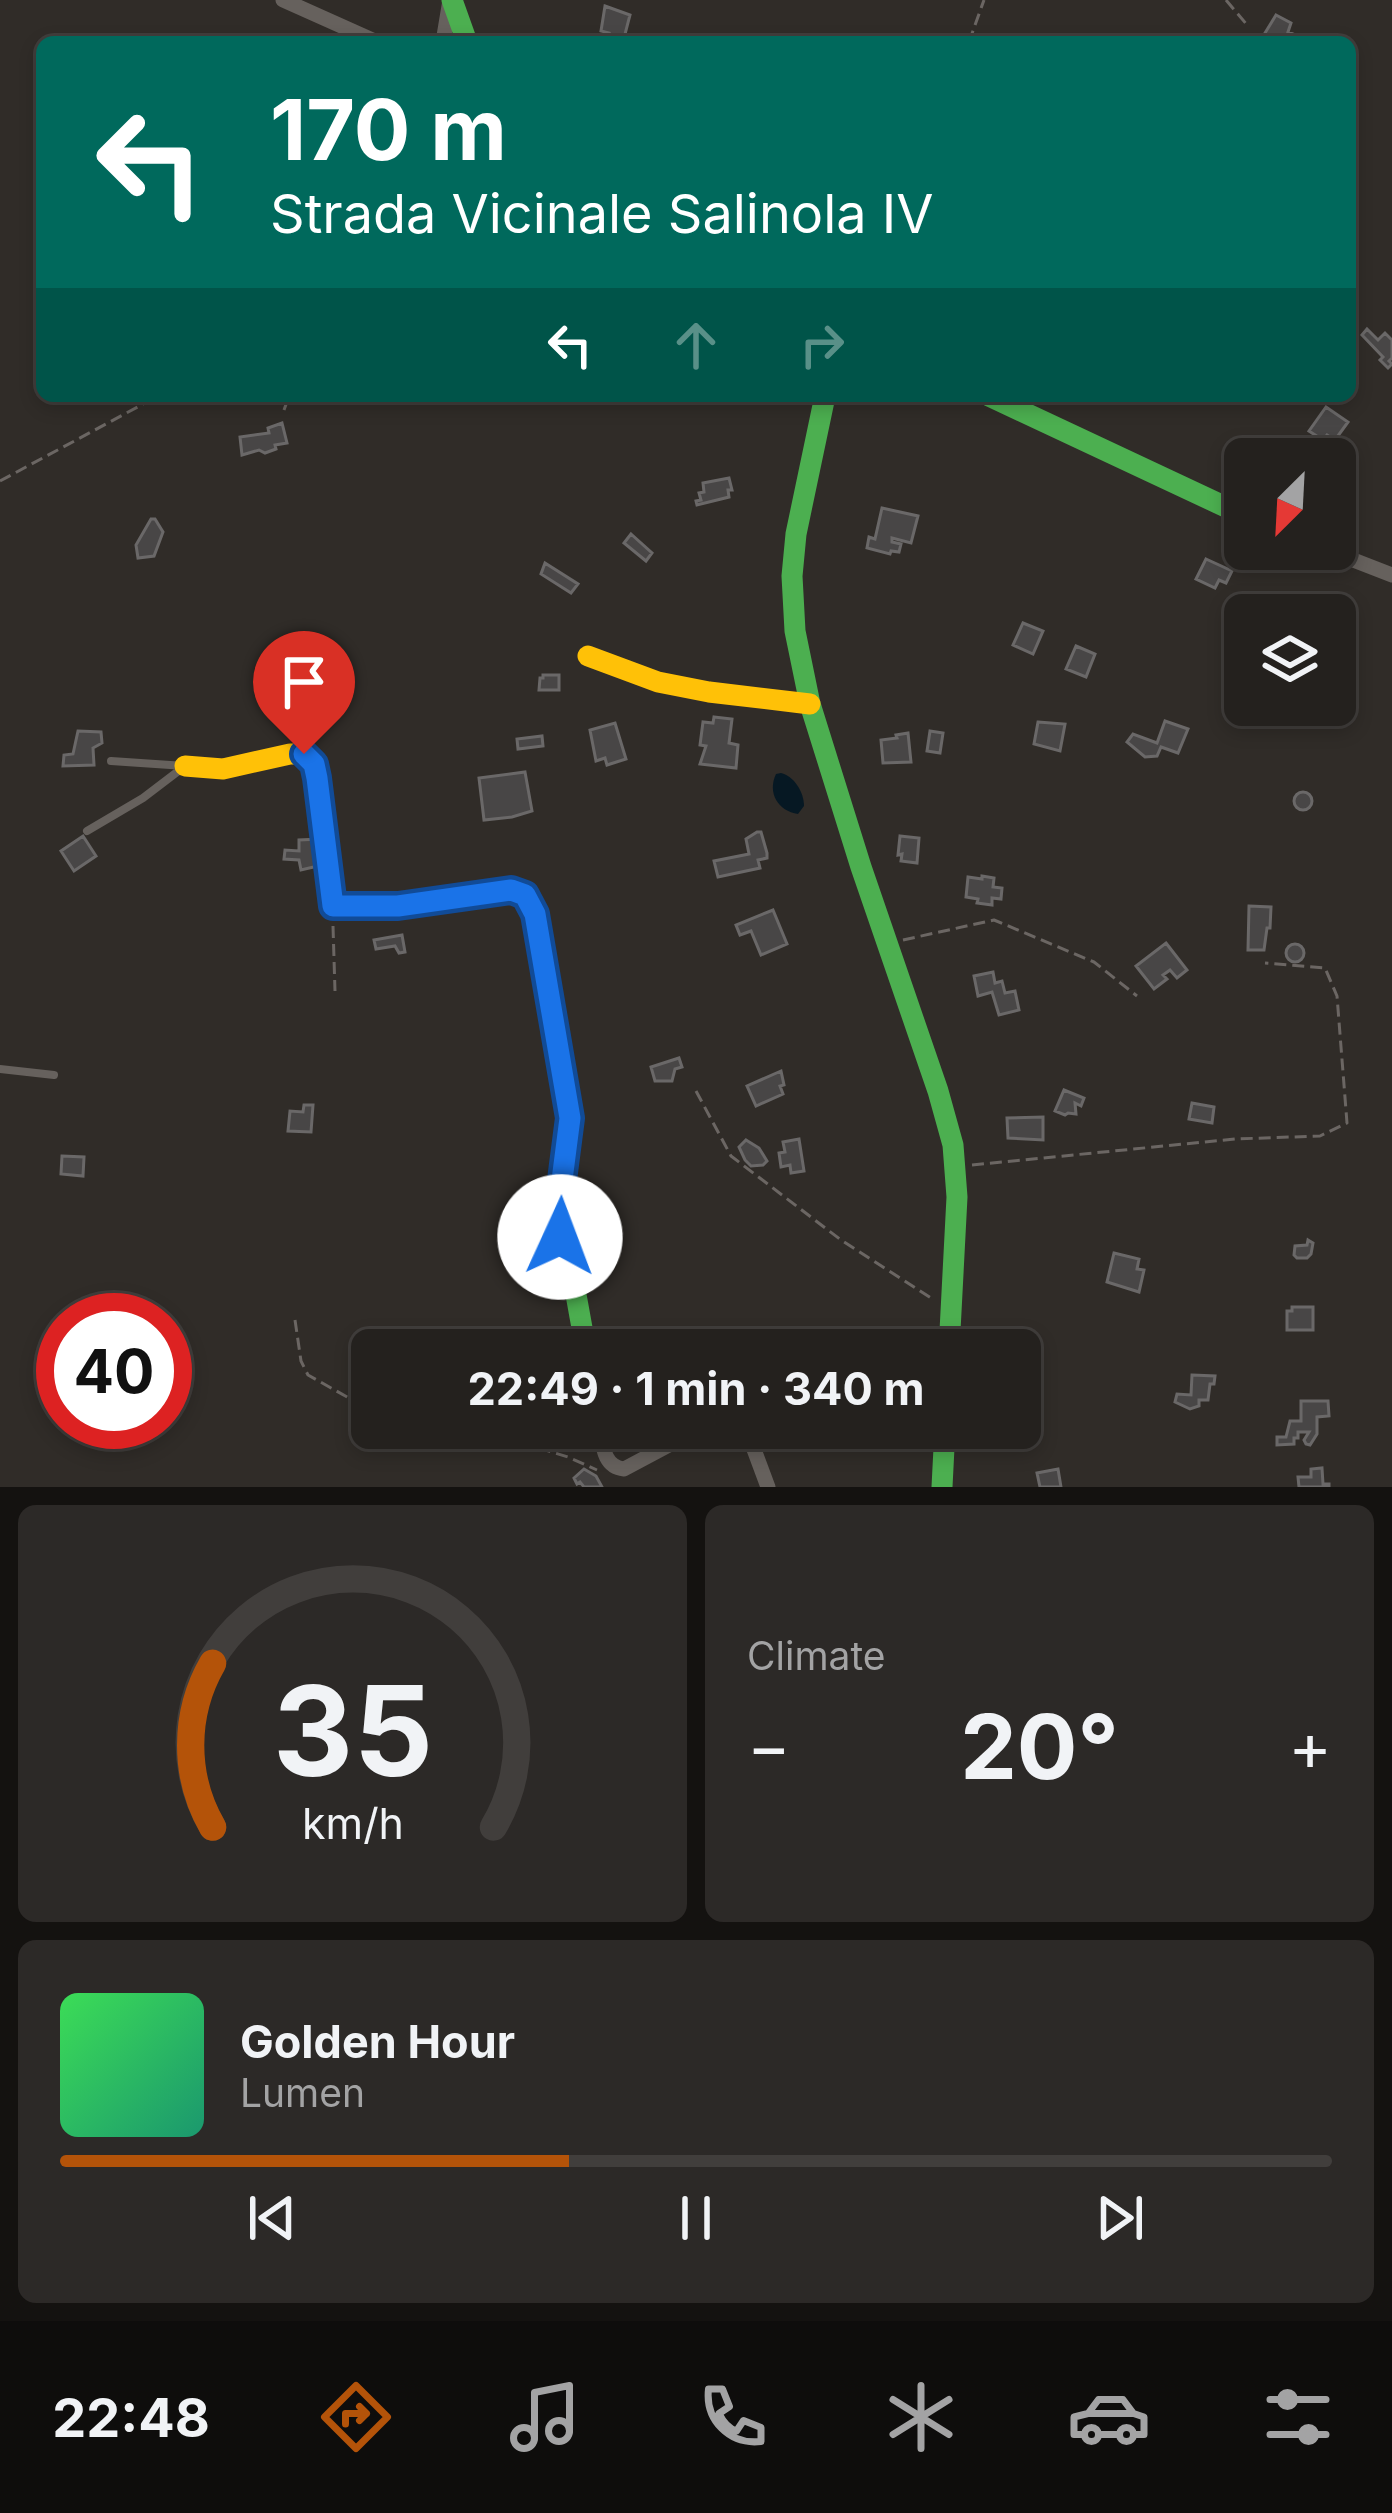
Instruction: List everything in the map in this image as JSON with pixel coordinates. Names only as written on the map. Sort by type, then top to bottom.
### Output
[{"type":"street","points":[[284,0],[364,36]]},
{"type":"street","points":[[443,36],[451,0]]},
{"type":"street","points":[[451,0],[465,36]]},
{"type":"street","points":[[824,402],[796,534],[795,632],[810,704],[953,1145],[957,1197],[950,1329]]},
{"type":"street","points":[[1001,402],[1224,506]]},
{"type":"street","points":[[1356,561],[1392,575]]},
{"type":"street","points":[[588,656],[658,682],[810,704]]},
{"type":"street","points":[[185,766],[223,769],[304,754],[314,764],[317,778],[333,906],[398,906],[511,890],[525,895],[535,914],[570,1118],[558,1211],[582,1329]]},
{"type":"street","points":[[605,1449],[615,1468],[629,1467],[662,1449]]},
{"type":"street","points":[[754,1449],[768,1487]]},
{"type":"street","points":[[943,1487],[944,1449]]},
{"type":"lane","points":[[111,760],[185,766]]},
{"type":"lane","points":[[86,831],[143,798],[185,766]]},
{"type":"lane","points":[[0,1070],[54,1075]]},
{"type":"path","points":[[971,36],[984,0]]},
{"type":"path","points":[[1226,0],[1248,26]]},
{"type":"path","points":[[0,481],[147,402]]},
{"type":"path","points":[[284,410],[287,402]]},
{"type":"path","points":[[333,906],[335,991]]},
{"type":"path","points":[[887,943],[994,920],[1094,962],[1137,996]]},
{"type":"path","points":[[954,1161],[976,1166],[1235,1138],[1320,1136],[1347,1123],[1337,996],[1325,968],[1264,963]]},
{"type":"path","points":[[696,1091],[731,1156],[841,1240],[951,1311]]},
{"type":"path","points":[[295,1320],[308,1375],[351,1399]]},
{"type":"path","points":[[544,1449],[596,1470],[615,1468]]},
{"type":"water","points":[[781,773],[800,790],[804,806],[798,814],[776,800],[774,781]]},
{"type":"building","points":[[605,6],[630,15],[625,36],[601,31]]},
{"type":"building","points":[[1276,15],[1291,23],[1288,32],[1298,36],[1272,36],[1265,33]]},
{"type":"building","points":[[1367,329],[1378,340],[1385,333],[1392,340],[1388,368],[1362,335]]},
{"type":"building","points":[[1326,407],[1348,422],[1336,438],[1320,438],[1309,431]]},
{"type":"building","points":[[282,423],[287,443],[265,453],[242,455],[240,437],[269,433],[268,428]]},
{"type":"building","points":[[729,478],[729,497],[697,505],[703,483]]},
{"type":"building","points":[[882,508],[918,516],[911,543],[892,538],[901,544],[899,552],[867,548],[869,537],[875,539]]},
{"type":"building","points":[[151,519],[163,532],[154,556],[138,558],[136,545]]},
{"type":"building","points":[[631,534],[652,553],[646,561],[624,543]]},
{"type":"building","points":[[1206,559],[1232,571],[1226,583],[1219,580],[1215,588],[1196,579]]},
{"type":"building","points":[[545,563],[578,584],[571,593],[541,574]]},
{"type":"building","points":[[1023,623],[1043,631],[1033,654],[1013,645]]},
{"type":"building","points":[[1076,646],[1095,654],[1086,677],[1066,669]]},
{"type":"building","points":[[543,675],[559,675],[559,690],[539,690]]},
{"type":"building","points":[[714,717],[732,719],[729,743],[738,745],[736,768],[700,764],[706,746],[700,745],[703,722],[713,723]]},
{"type":"building","points":[[1165,721],[1188,729],[1178,753],[1161,747],[1157,756],[1145,757],[1127,742],[1133,734],[1157,743]]},
{"type":"building","points":[[1038,722],[1065,724],[1060,751],[1034,744]]},
{"type":"building","points":[[615,723],[626,759],[607,765],[605,758],[596,761],[590,730]]},
{"type":"building","points":[[78,731],[101,732],[102,743],[93,748],[94,765],[63,766],[64,755],[73,754]]},
{"type":"building","points":[[930,731],[943,733],[940,753],[927,751]]},
{"type":"building","points":[[908,733],[911,762],[883,763],[881,740]]},
{"type":"building","points":[[542,736],[543,746],[518,749],[517,739]]},
{"type":"building","points":[[525,772],[532,811],[484,820],[479,778]]},
{"type":"building","points":[[1303,792],[1312,801],[1303,810],[1294,801]]},
{"type":"building","points":[[761,832],[767,853],[767,858],[758,860],[760,868],[718,877],[714,861],[749,854],[746,839]]},
{"type":"building","points":[[83,836],[96,856],[74,871],[61,851]]},
{"type":"building","points":[[900,836],[919,838],[917,863],[901,861]]},
{"type":"building","points":[[320,839],[322,865],[301,870],[299,860],[284,859],[285,850],[299,851],[299,840]]},
{"type":"building","points":[[968,877],[994,878],[993,887],[1002,888],[1001,899],[992,898],[992,905],[966,897]]},
{"type":"building","points":[[1249,906],[1271,907],[1264,950],[1248,950]]},
{"type":"building","points":[[773,910],[787,944],[761,955],[751,931],[740,935],[736,925]]},
{"type":"building","points":[[402,935],[405,952],[399,953],[395,946],[376,949],[374,940]]},
{"type":"building","points":[[1166,943],[1187,970],[1177,978],[1170,970],[1154,989],[1136,966]]},
{"type":"building","points":[[1295,944],[1304,953],[1295,962],[1286,953]]},
{"type":"building","points":[[993,972],[995,983],[1002,981],[1005,993],[1015,991],[1019,1010],[999,1015],[992,992],[978,996],[974,976]]},
{"type":"building","points":[[679,1058],[682,1067],[675,1069],[672,1081],[655,1081],[651,1067]]},
{"type":"building","points":[[781,1071],[783,1094],[756,1106],[747,1086]]},
{"type":"building","points":[[1064,1090],[1084,1098],[1081,1106],[1075,1103],[1076,1114],[1055,1111]]},
{"type":"building","points":[[1192,1103],[1214,1107],[1212,1123],[1189,1119]]},
{"type":"building","points":[[304,1105],[313,1105],[311,1132],[288,1131],[290,1111],[303,1112]]},
{"type":"building","points":[[1043,1117],[1043,1140],[1008,1138],[1007,1118]]},
{"type":"building","points":[[799,1139],[804,1171],[791,1173],[790,1165],[781,1167],[779,1153],[785,1152],[783,1142]]},
{"type":"building","points":[[746,1140],[759,1148],[767,1161],[763,1165],[751,1166],[745,1160],[739,1147]]},
{"type":"building","points":[[62,1156],[84,1157],[83,1176],[61,1174]]},
{"type":"building","points":[[1308,1240],[1313,1243],[1311,1254],[1297,1258],[1295,1246],[1307,1245]]},
{"type":"building","points":[[1114,1253],[1139,1259],[1137,1269],[1144,1270],[1139,1292],[1107,1282]]},
{"type":"building","points":[[1313,1307],[1313,1330],[1287,1330],[1287,1311]]},
{"type":"building","points":[[1192,1375],[1215,1376],[1208,1400],[1199,1400],[1199,1406],[1190,1409],[1175,1402],[1177,1394],[1191,1395]]},
{"type":"building","points":[[1301,1401],[1328,1401],[1329,1416],[1317,1417],[1317,1434],[1310,1445],[1304,1440],[1309,1432],[1298,1432],[1294,1444],[1277,1445],[1277,1437],[1286,1437],[1290,1421],[1301,1421]]},
{"type":"building","points":[[1322,1468],[1323,1484],[1329,1487],[1299,1487],[1298,1477],[1311,1477],[1311,1469]]},
{"type":"building","points":[[584,1469],[602,1487],[577,1484],[574,1478]]},
{"type":"building","points":[[1058,1469],[1061,1487],[1040,1487],[1037,1473]]},
{"type":"traffic: fast","points":[[452,0],[465,36]]},
{"type":"traffic: fast","points":[[824,402],[796,534],[795,631],[810,704],[953,1145],[957,1197],[950,1329]]},
{"type":"traffic: fast","points":[[1002,402],[1224,506]]},
{"type":"traffic: fast","points":[[497,892],[525,895],[535,914],[570,1118],[558,1212],[582,1329]]},
{"type":"traffic: fast","points":[[942,1487],[944,1449]]},
{"type":"traffic: slow","points":[[588,656],[658,682],[810,704]]},
{"type":"traffic: slow","points":[[185,766],[223,769],[304,754],[314,764],[317,778],[333,906],[398,906],[497,892]]},
{"type":"route","points":[[304,754],[314,764],[317,778],[333,906],[398,906],[511,890],[525,895],[535,914],[570,1118],[558,1211],[560,1237]]}]
